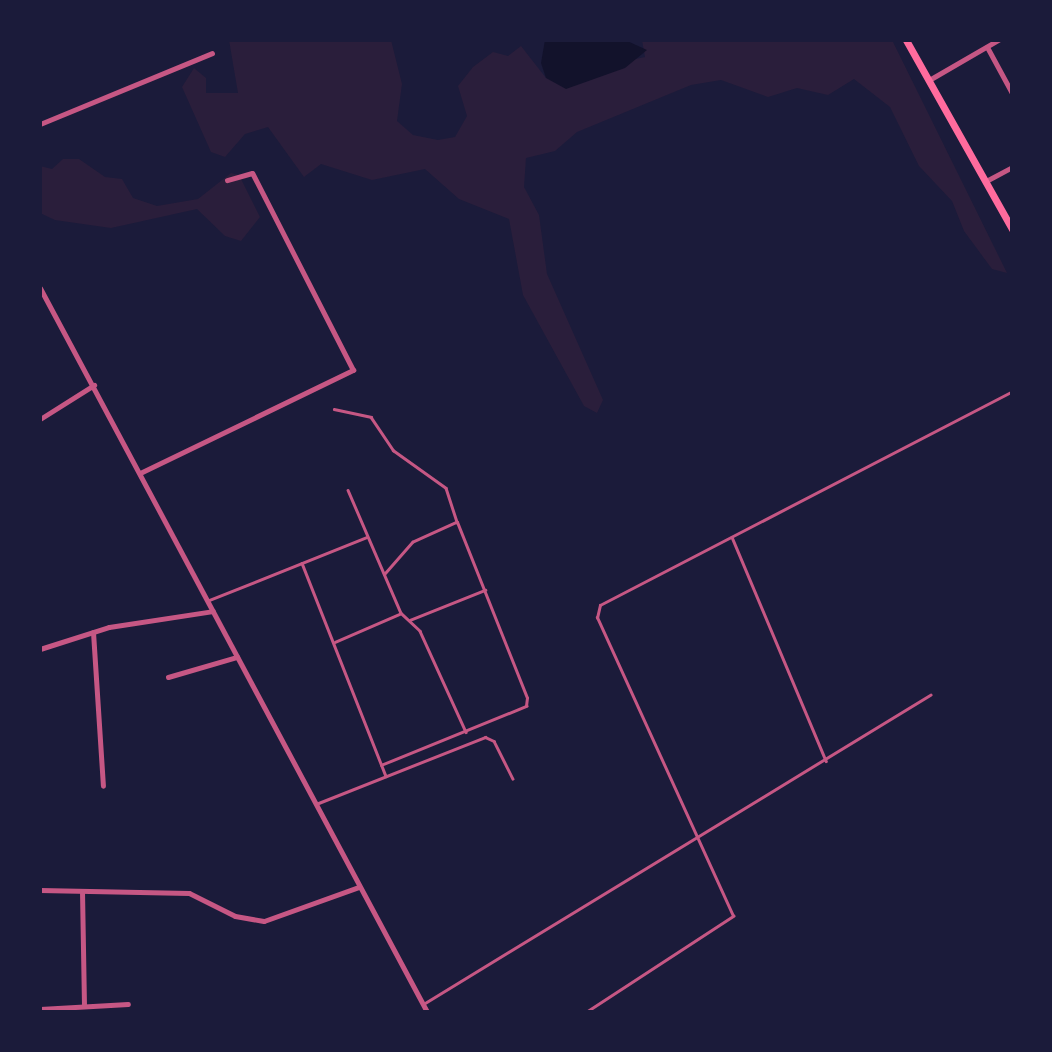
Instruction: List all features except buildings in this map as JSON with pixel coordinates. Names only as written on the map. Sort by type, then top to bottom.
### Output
[{"type":"main road","points":[[906,40],[1012,229]]},
{"type":"street","points":[[929,80],[998,40]]},
{"type":"street","points":[[987,47],[1012,93]]},
{"type":"street","points":[[40,124],[212,53]]},
{"type":"street","points":[[986,181],[1012,167]]},
{"type":"street","points":[[140,473],[353,370],[252,173],[227,180]]},
{"type":"street","points":[[40,288],[427,1012]]},
{"type":"street","points":[[40,419],[94,385]]},
{"type":"street","points":[[40,649],[93,632],[213,611]]},
{"type":"street","points":[[93,632],[103,786]]},
{"type":"street","points":[[169,677],[237,657]]},
{"type":"street","points":[[40,890],[189,893],[235,916],[264,921],[359,887]]},
{"type":"street","points":[[82,891],[84,1006]]},
{"type":"street","points":[[40,1009],[128,1004]]},
{"type":"lane","points":[[586,1012],[730,923],[732,909],[696,839],[597,610],[1012,391]]},
{"type":"lane","points":[[334,409],[371,417],[393,450],[446,488],[457,522],[487,589],[526,706],[381,765]]},
{"type":"lane","points":[[348,490],[401,613],[410,620],[466,732]]},
{"type":"lane","points":[[385,574],[414,542],[457,522]]},
{"type":"lane","points":[[207,601],[367,537]]},
{"type":"lane","points":[[732,537],[826,761]]},
{"type":"lane","points":[[302,563],[386,776]]},
{"type":"lane","points":[[410,620],[487,589]]},
{"type":"lane","points":[[335,642],[401,613]]},
{"type":"lane","points":[[422,1005],[826,761],[930,695]]},
{"type":"lane","points":[[316,804],[485,737],[494,741],[513,779]]},
{"type":"shaded area","points":[[229,40],[391,40],[402,84],[397,121],[413,135],[438,140],[455,137],[467,116],[458,86],[473,67],[493,52],[508,56],[521,46],[546,78],[645,57],[642,40],[892,40],[1007,273],[992,269],[964,231],[952,201],[919,166],[890,107],[854,79],[828,95],[797,88],[768,97],[721,80],[691,85],[577,132],[555,151],[526,158],[524,187],[539,215],[547,274],[603,400],[597,413],[584,406],[523,295],[509,219],[459,199],[425,169],[372,180],[321,164],[304,177],[268,127],[245,134],[225,157],[211,152],[182,87],[194,68],[206,78],[206,93],[238,93]]},
{"type":"shaded area","points":[[545,40],[625,40],[647,50],[625,68],[566,89],[546,78],[541,63]]},
{"type":"shaded area","points":[[63,159],[79,159],[105,177],[122,179],[133,198],[157,206],[198,199],[231,173],[239,175],[260,217],[241,241],[225,236],[197,209],[111,228],[55,220],[40,213],[40,166],[52,169]]}]
